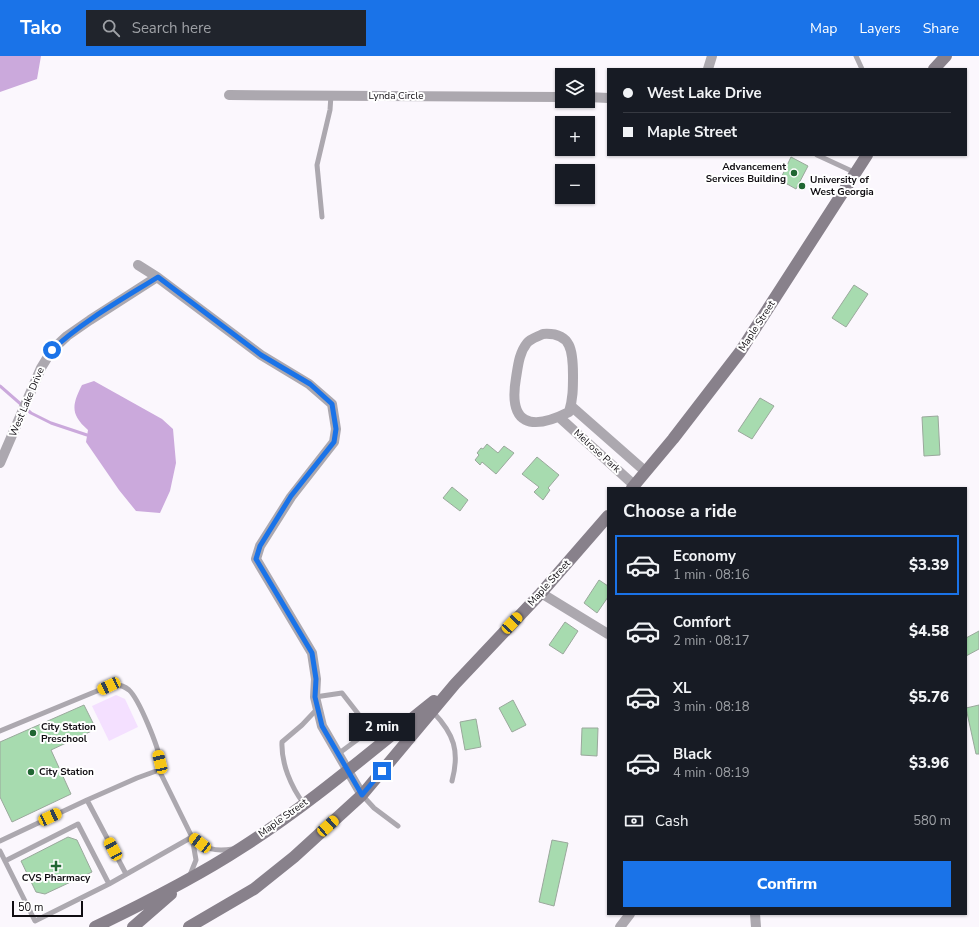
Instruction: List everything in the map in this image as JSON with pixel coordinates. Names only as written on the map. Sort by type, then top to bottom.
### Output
[{"type":"main road","points":[[935,68],[946,56]]},
{"type":"main road","name":"Maple Street","points":[[633,487],[673,439],[740,352],[866,156]]},
{"type":"main road","name":"Maple Street","points":[[189,927],[254,889],[294,857],[362,795],[455,684],[541,593],[607,517]]},
{"type":"main road","name":"Maple Street","points":[[95,927],[184,882],[242,848],[347,771],[455,684]]},
{"type":"main road","points":[[133,927],[184,882]]},
{"type":"street","points":[[708,68],[712,56]]},
{"type":"street","name":"Lynda Circle","points":[[230,95],[555,97]]},
{"type":"street","points":[[595,97],[607,98]]},
{"type":"street","points":[[138,265],[158,277],[261,355],[310,384],[332,404],[336,429],[334,442],[291,496],[260,546],[256,559],[312,653],[316,679],[315,697],[322,726],[362,795]]},
{"type":"street","name":"West Lake Drive","points":[[0,463],[41,368],[52,350],[66,336],[158,277]]},
{"type":"street","points":[[543,334],[556,334],[562,337],[570,348],[573,362],[573,400],[571,406],[569,412],[559,417],[538,422],[525,420],[516,413],[513,398],[520,355],[528,342],[534,338],[543,334]]},
{"type":"street","name":"Melrose Park","points":[[571,406],[646,472]]},
{"type":"street","name":"Melrose Park","points":[[559,417],[633,487]]},
{"type":"street","points":[[541,593],[607,633]]},
{"type":"street","points":[[620,927],[629,915]]},
{"type":"street","points":[[755,915],[756,927]]},
{"type":"lane","points":[[856,56],[862,68]]},
{"type":"lane","points":[[322,216],[317,165],[330,110],[331,96]]},
{"type":"lane","points":[[820,156],[856,173]]},
{"type":"lane","points":[[0,731],[109,686],[120,685],[131,691],[156,743],[160,762],[159,770],[192,837],[196,860],[194,869],[184,882]]},
{"type":"lane","points":[[315,697],[342,693],[363,720],[369,731],[338,754]]},
{"type":"lane","points":[[304,804],[297,795],[281,756],[282,742],[302,725],[318,708]]},
{"type":"lane","points":[[432,711],[446,726],[452,738],[456,768],[452,781]]},
{"type":"lane","points":[[0,841],[87,800],[159,770]]},
{"type":"lane","points":[[362,795],[374,808],[398,826]]},
{"type":"lane","points":[[87,800],[126,874]]},
{"type":"lane","points":[[5,861],[78,824],[109,884]]},
{"type":"lane","points":[[192,837],[208,849],[222,850],[242,848]]},
{"type":"lane","points":[[0,851],[35,921],[109,884],[192,837]]},
{"type":"shaded area","points":[[0,56],[41,56],[37,79],[0,92]]},
{"type":"shaded area","points":[[94,381],[162,419],[173,429],[176,463],[170,491],[160,513],[136,511],[119,490],[86,442],[88,430],[78,419],[74,409],[76,398],[82,385]]},
{"type":"shaded area","points":[[116,695],[125,699],[138,727],[109,741],[92,706]]},
{"type":"building","name":"Advancement Services Building","points":[[791,157],[808,166],[796,189],[780,180]]},
{"type":"building","points":[[854,285],[868,294],[846,327],[832,318]]},
{"type":"building","points":[[760,398],[774,406],[752,439],[738,431]]},
{"type":"building","points":[[938,416],[940,455],[924,456],[922,417]]},
{"type":"building","points":[[487,444],[498,453],[504,446],[514,453],[496,474],[482,462],[480,465],[475,460],[479,455],[477,453]]},
{"type":"building","points":[[537,457],[559,475],[548,488],[550,490],[543,500],[534,492],[539,487],[522,474]]},
{"type":"building","points":[[452,487],[468,500],[460,511],[443,498]]},
{"type":"building","points":[[599,580],[607,585],[607,598],[597,613],[584,603]]},
{"type":"building","points":[[565,622],[578,631],[563,654],[549,645]]},
{"type":"building","points":[[979,631],[979,649],[967,655],[967,637]]},
{"type":"building","points":[[513,700],[526,725],[512,732],[499,708]]},
{"type":"building","name":"City Station","points":[[84,705],[96,729],[51,750],[71,794],[12,822],[0,797],[0,742]]},
{"type":"building","points":[[979,705],[979,754],[976,754],[967,708]]},
{"type":"building","points":[[476,719],[481,747],[465,750],[460,722]]},
{"type":"building","points":[[582,728],[598,728],[597,756],[581,755]]},
{"type":"building","name":"CVS Pharmacy","points":[[68,837],[77,840],[92,872],[45,894],[36,892],[21,861]]},
{"type":"building","points":[[552,840],[568,843],[554,906],[539,902]]},
{"type":"waterway","points":[[0,386],[31,413],[51,423],[87,435]]},
{"type":"place","name":"Advancement Services Building","points":[[794,173]]},
{"type":"place","name":"University of West Georgia","points":[[802,186]]},
{"type":"place","name":"City Station Preschool","points":[[33,733]]},
{"type":"place","name":"City Station","points":[[31,772]]},
{"type":"place","name":"CVS Pharmacy","points":[[56,866]]},
{"type":"route","points":[[52,350],[66,336],[158,277],[261,355],[310,384],[332,404],[336,417],[334,442],[291,496],[260,546],[256,559],[312,653],[316,679],[315,697],[322,726],[342,764],[362,795],[382,771]]}]
